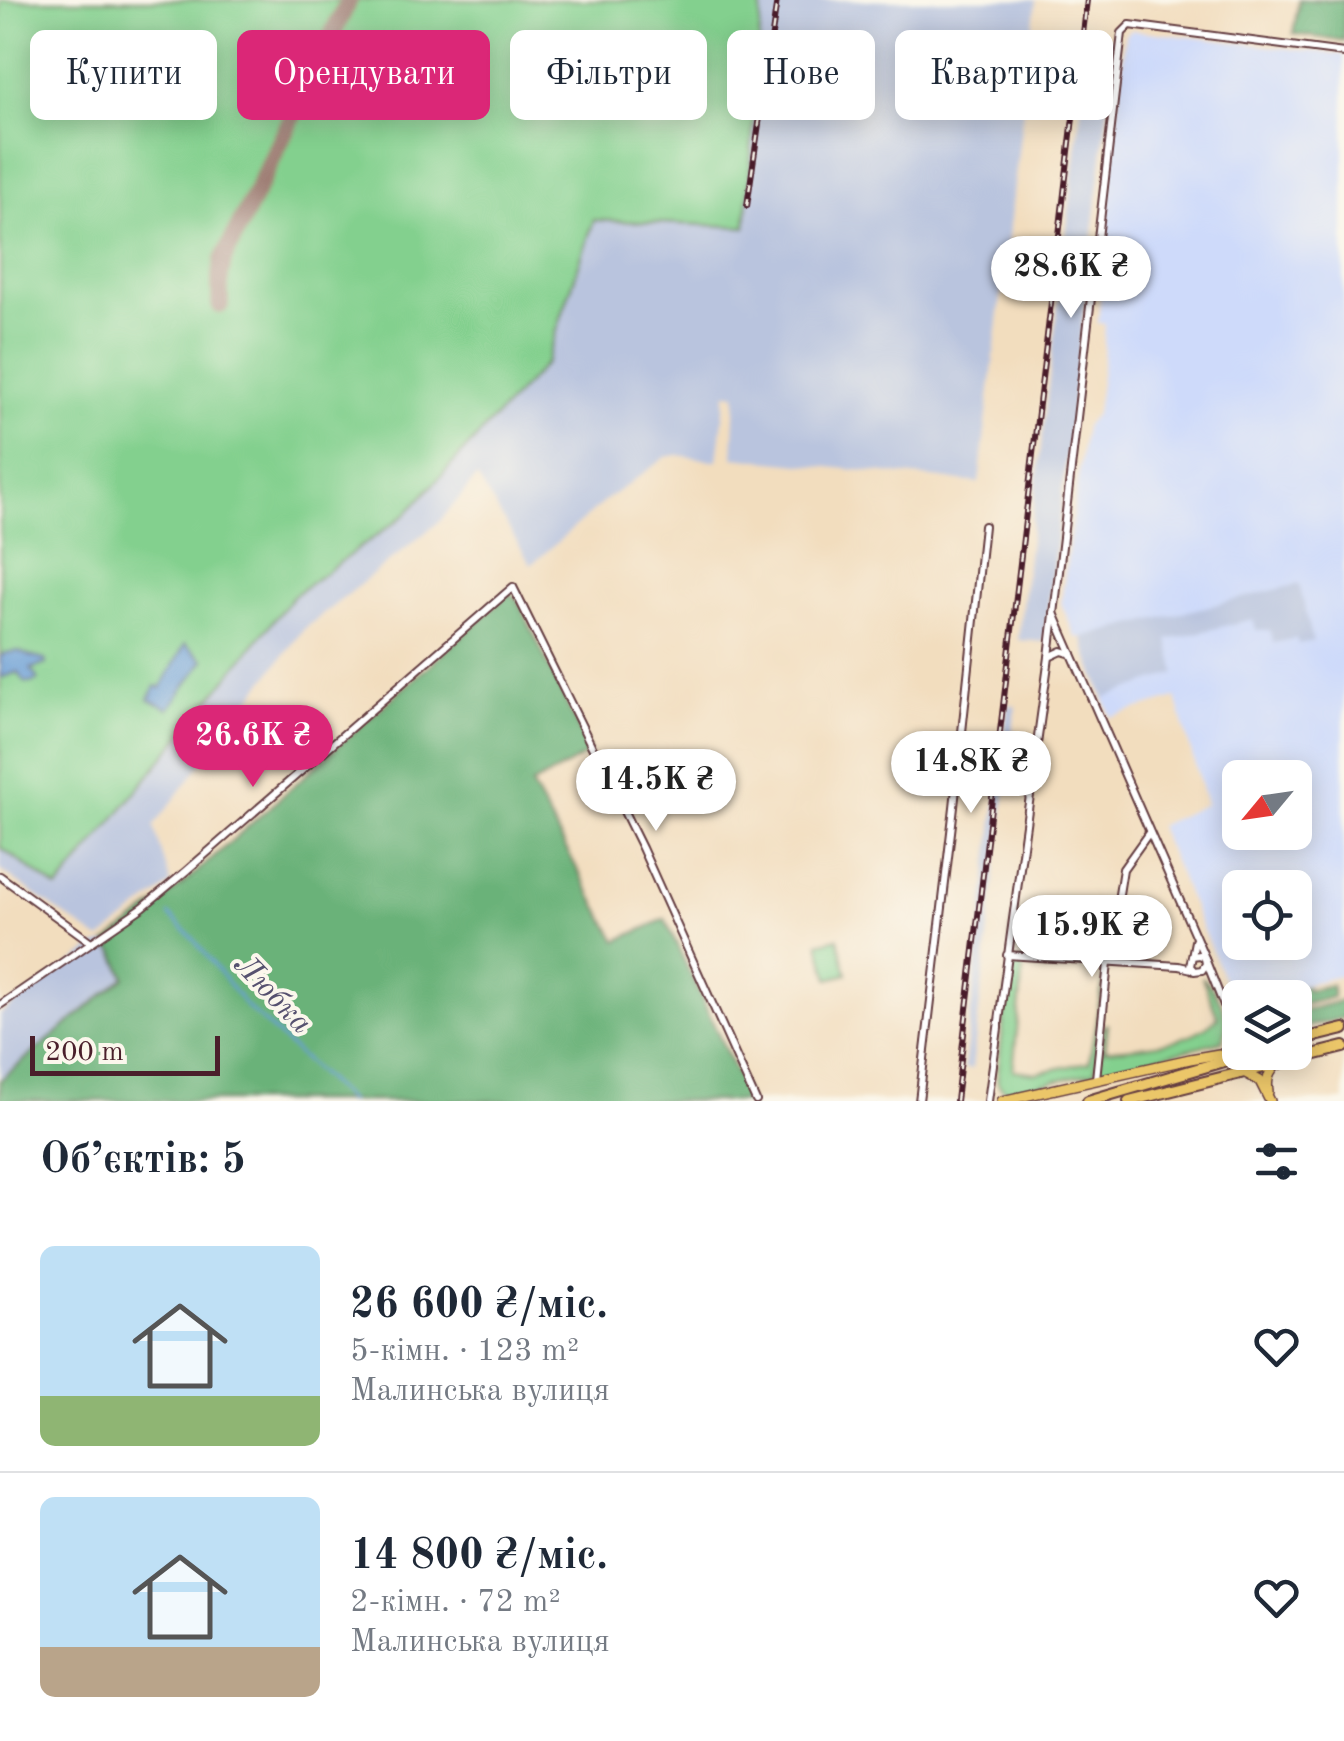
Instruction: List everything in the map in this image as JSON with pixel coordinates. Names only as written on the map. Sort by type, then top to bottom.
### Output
[{"type":"highway","points":[[1312,1037],[1344,1029]]},
{"type":"highway","points":[[1312,1055],[1344,1047]]},
{"type":"highway","points":[[1088,1101],[1222,1062]]},
{"type":"highway","points":[[1129,1101],[1252,1070]]},
{"type":"main road","points":[[1005,1100],[1222,1056]]},
{"type":"main road","points":[[1269,1101],[1267,1079],[1271,1070]]},
{"type":"main road","points":[[1244,1072],[1260,1081],[1269,1101]]},
{"type":"street","points":[[988,1101],[1050,657],[1122,33],[1130,25],[1344,53]]},
{"type":"street","points":[[918,1101],[984,526]]},
{"type":"street","points":[[0,1004],[143,907],[514,587],[642,848],[756,1101]]},
{"type":"street","points":[[1054,612],[1222,1001]]},
{"type":"street","points":[[1050,657],[1062,651],[1073,654]]},
{"type":"street","points":[[1096,1079],[1108,962],[1123,869],[1149,833]]},
{"type":"street","points":[[0,876],[91,942]]},
{"type":"street","points":[[1194,934],[1195,947],[1189,962],[1195,970]]},
{"type":"street","points":[[1179,966],[1200,954],[1206,959]]},
{"type":"street","points":[[1007,955],[1179,966],[1213,978]]},
{"type":"street","points":[[1195,970],[1205,968],[1206,959]]},
{"type":"street","points":[[990,1090],[1005,1100]]},
{"type":"shaded area","points":[[0,0],[1036,0],[1032,30],[895,30],[895,120],[1022,120],[979,483],[733,457],[736,394],[726,393],[718,461],[666,457],[606,500],[531,565],[477,477],[440,521],[303,630],[154,826],[171,884],[100,940],[0,870]]},
{"type":"shaded area","points":[[1131,30],[1344,55],[1344,975],[1312,982],[1224,980],[1158,826],[1206,804],[1176,698],[1111,717],[1083,637],[1076,638],[1061,603],[1085,426],[1096,413],[1103,361],[1105,324],[1098,323],[1125,35]]},
{"type":"shaded area","points":[[1080,120],[1106,120],[1044,642],[1018,640]]},
{"type":"shaded area","points":[[1299,584],[1313,641],[1298,644],[1296,638],[1273,643],[1270,630],[1256,630],[1253,619],[1168,640],[1176,673],[1105,698],[1083,637]]},
{"type":"shaded area","points":[[1008,704],[1016,706],[972,1069],[964,1068]]},
{"type":"shaded area","points":[[106,943],[125,977],[0,1092],[0,1014],[97,945]]},
{"type":"green space","points":[[0,0],[762,0],[760,30],[727,30],[727,120],[754,120],[746,227],[594,220],[546,363],[405,515],[293,596],[58,889],[0,847]]},
{"type":"green space","points":[[1299,0],[1344,0],[1344,41],[1293,34]]},
{"type":"green space","points":[[510,593],[517,598],[590,753],[531,785],[617,941],[665,919],[749,1101],[0,1101],[0,1080],[125,977],[106,943],[182,885]]},
{"type":"green space","points":[[838,938],[847,974],[829,979],[819,943]]},
{"type":"green space","points":[[1024,961],[1013,1070],[1036,1073],[1089,1062],[1105,968],[1095,1072],[1009,1091],[999,1084],[1009,972]]},
{"type":"green space","points":[[1202,977],[1222,1007],[1222,1041],[1099,1069],[1104,1025],[1108,1025],[1105,1050],[1180,1039],[1218,1017]]},
{"type":"green space","points":[[1331,985],[1333,997],[1312,1003],[1312,989]]},
{"type":"green space","points":[[1344,1000],[1344,1018],[1312,1026],[1312,1008]]},
{"type":"water","points":[[185,644],[204,660],[169,709],[149,699],[156,686],[161,688]]},
{"type":"water","points":[[18,651],[45,660],[46,664],[31,669],[38,680],[25,682],[18,672],[0,678],[0,657]]},
{"type":"waterway","name":"Любка","points":[[169,915],[193,938],[245,1005],[349,1101]]},
{"type":"taxiway","points":[[220,305],[223,260],[349,0]]},
{"type":"railway","points":[[747,206],[777,0]]},
{"type":"railway","points":[[956,1101],[1087,0]]}]
